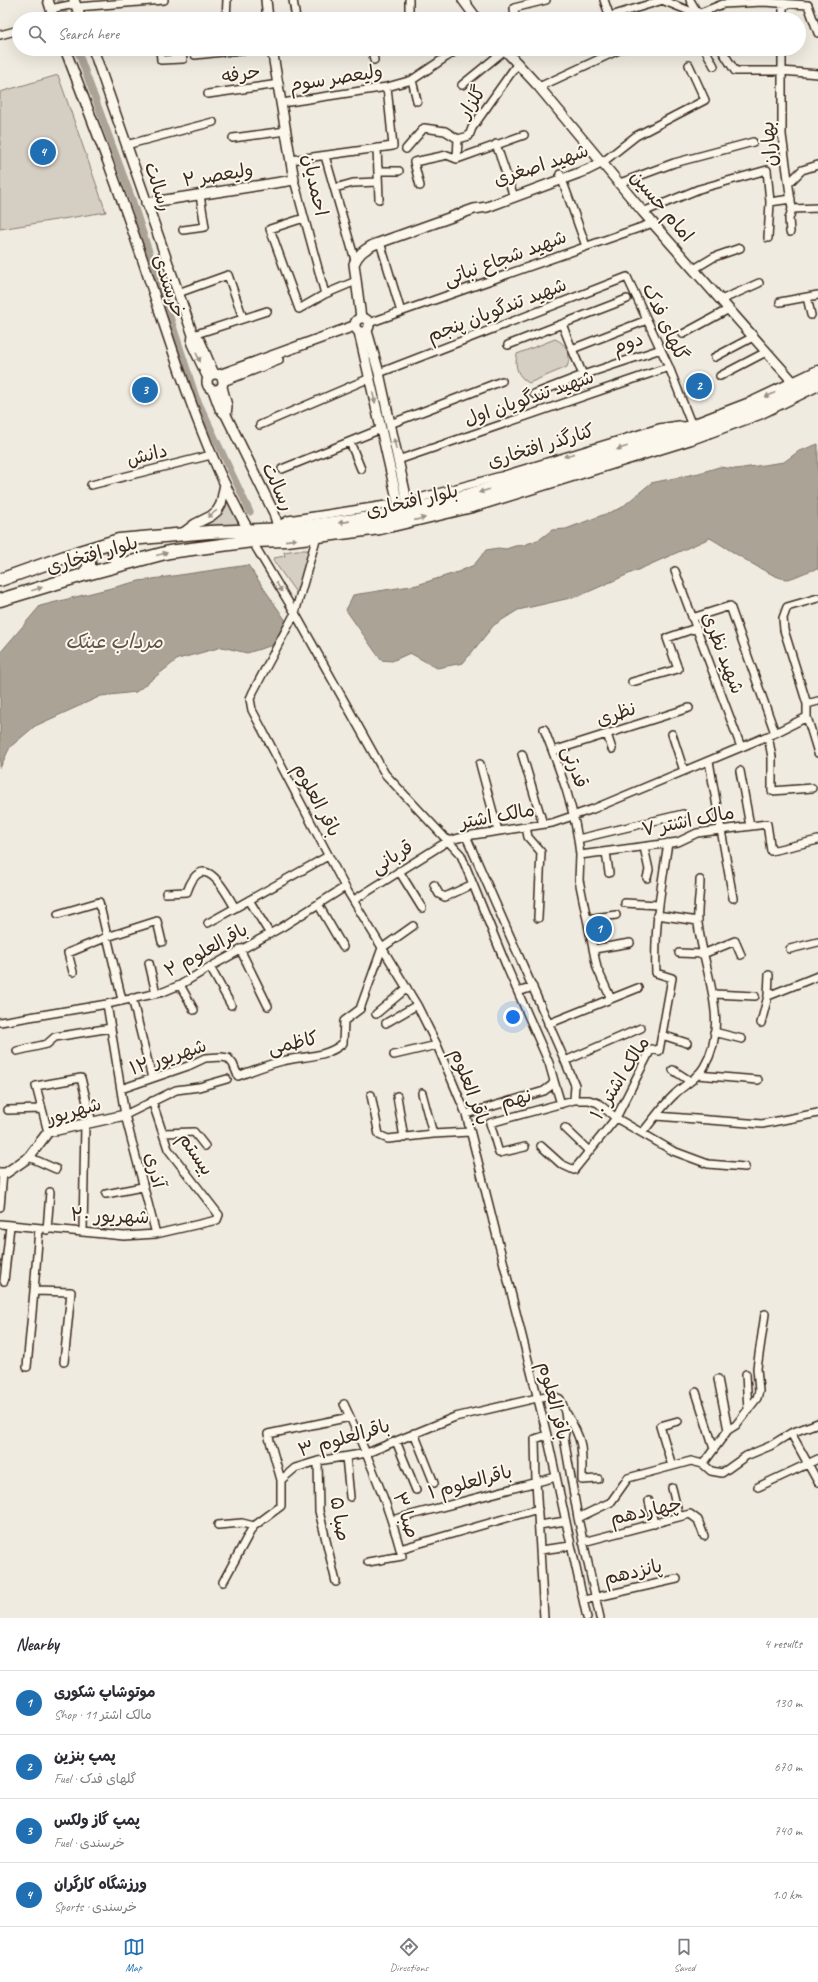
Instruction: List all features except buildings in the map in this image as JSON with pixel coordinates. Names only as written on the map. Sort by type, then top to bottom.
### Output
[{"type":"highway","name":"بلوار افتخاری","points":[[0,600],[83,575],[169,552],[279,530],[378,517],[469,495],[690,427],[755,402],[818,372]]},
{"type":"highway","name":"بلوار افتخاری","points":[[0,580],[76,553],[119,540],[183,533],[251,536],[287,540],[380,528],[472,506],[691,438],[759,412],[818,384]]},
{"type":"highway","points":[[119,540],[114,549],[115,555],[118,561],[124,564]]},
{"type":"highway","points":[[76,553],[82,553],[89,559],[89,568],[83,575]]},
{"type":"street","points":[[49,4],[164,0]]},
{"type":"street","points":[[226,12],[227,0]]},
{"type":"street","points":[[266,0],[267,12]]},
{"type":"street","points":[[293,0],[295,12]]},
{"type":"street","points":[[409,0],[409,12]]},
{"type":"street","points":[[462,0],[471,12]]},
{"type":"street","points":[[514,12],[514,8],[534,1],[546,0]]},
{"type":"street","points":[[604,0],[608,12]]},
{"type":"street","points":[[625,12],[662,0],[690,12]]},
{"type":"street","points":[[690,0],[697,12]]},
{"type":"street","points":[[707,12],[723,4],[763,2],[808,6],[818,33]]},
{"type":"street","points":[[783,4],[783,12]]},
{"type":"street","points":[[0,35],[12,32]]},
{"type":"street","name":"خرسندی","points":[[68,56],[114,178],[191,406],[211,455],[251,536]]},
{"type":"street","name":"رسالت","points":[[95,56],[193,335],[192,344],[216,381],[227,406],[226,415],[274,513],[279,530]]},
{"type":"street","points":[[161,56],[161,60],[183,59]]},
{"type":"street","name":"احمدیان","points":[[273,56],[294,180],[325,294]]},
{"type":"street","points":[[373,56],[374,60]]},
{"type":"street","name":"ولیعصر سوم","points":[[282,103],[386,87],[412,80],[448,56]]},
{"type":"street","points":[[462,85],[496,56]]},
{"type":"street","name":"امام حسین","points":[[511,56],[603,162],[653,223],[794,384]]},
{"type":"street","points":[[539,87],[606,56]]},
{"type":"street","points":[[709,56],[714,66]]},
{"type":"street","points":[[725,56],[735,71],[782,71],[818,74]]},
{"type":"street","name":"بهاران","points":[[782,56],[782,135],[792,209],[789,219],[790,232]]},
{"type":"street","name":"گلزار","points":[[406,149],[424,128],[446,131],[458,139],[469,136],[472,128],[518,63]]},
{"type":"street","points":[[603,162],[636,136],[698,102],[705,100],[705,97],[689,65]]},
{"type":"street","points":[[412,80],[417,101]]},
{"type":"street","name":"حرفه","points":[[208,94],[279,84]]},
{"type":"street","points":[[291,160],[394,145],[386,87]]},
{"type":"street","points":[[126,145],[213,122]]},
{"type":"street","points":[[233,138],[286,131]]},
{"type":"street","points":[[420,186],[414,162],[447,155],[457,159],[524,135]]},
{"type":"street","points":[[457,159],[458,139]]},
{"type":"street","points":[[620,183],[674,163],[753,142]]},
{"type":"street","points":[[496,144],[513,194]]},
{"type":"street","points":[[377,148],[379,199]]},
{"type":"street","points":[[325,156],[356,260],[354,264],[356,281],[370,378],[381,429],[400,489]]},
{"type":"street","name":"شهید اصغری","points":[[356,260],[364,250],[380,242],[474,208],[486,201],[513,194],[561,177],[584,165],[603,162]]},
{"type":"street","points":[[789,183],[802,170],[818,165]]},
{"type":"street","points":[[644,212],[699,189],[767,170],[770,202],[768,238]]},
{"type":"street","points":[[378,171],[399,171]]},
{"type":"street","points":[[561,177],[586,246]]},
{"type":"street","name":"ولیعصر ۲","points":[[146,203],[294,180]]},
{"type":"street","points":[[335,188],[353,183],[378,182]]},
{"type":"street","points":[[183,230],[205,227],[200,195]]},
{"type":"street","points":[[770,202],[791,199]]},
{"type":"street","points":[[792,209],[818,208]]},
{"type":"street","points":[[304,218],[270,229],[299,309],[325,294],[356,281]]},
{"type":"street","name":"شهید شجاع نباتی","points":[[362,330],[401,312],[653,223]]},
{"type":"street","points":[[380,242],[401,312]]},
{"type":"street","points":[[694,269],[714,257],[740,248]]},
{"type":"street","points":[[178,293],[228,275],[243,318]]},
{"type":"street","name":"گلهای فدک","points":[[627,276],[669,367],[690,427]]},
{"type":"street","name":"شهید تندگویان پنجم","points":[[379,373],[627,276]]},
{"type":"street","points":[[721,300],[758,283]]},
{"type":"street","points":[[780,302],[818,295]]},
{"type":"street","points":[[807,297],[811,315]]},
{"type":"street","points":[[508,345],[627,299]]},
{"type":"street","points":[[683,334],[729,309]]},
{"type":"street","points":[[193,335],[267,311]]},
{"type":"street","points":[[572,349],[647,320]]},
{"type":"street","points":[[562,324],[583,376]]},
{"type":"street","points":[[362,330],[379,373],[398,460],[400,489],[404,511]]},
{"type":"street","points":[[216,381],[362,330]]},
{"type":"street","points":[[715,357],[753,337]]},
{"type":"street","name":"دوم","points":[[534,394],[661,348]]},
{"type":"street","points":[[720,376],[766,352]]},
{"type":"street","name":"شهید تندگویان اول","points":[[398,460],[669,367]]},
{"type":"street","points":[[260,425],[370,378]]},
{"type":"street","points":[[390,424],[502,381]]},
{"type":"street","points":[[282,470],[381,429]]},
{"type":"street","points":[[350,442],[361,469]]},
{"type":"street","name":"دانش","points":[[91,485],[211,455]]},
{"type":"street","points":[[183,533],[217,511],[221,504],[225,484]]},
{"type":"street","points":[[251,536],[295,613]]},
{"type":"street","name":"باقر العلوم","points":[[317,536],[295,613],[250,699],[252,710],[345,887],[417,1005],[437,1045],[466,1114],[547,1435],[587,1618]]},
{"type":"street","name":"شهید نظری","points":[[675,571],[741,747]]},
{"type":"street","points":[[818,598],[788,607],[783,618],[784,630],[807,704],[807,717],[818,753]]},
{"type":"street","points":[[692,618],[730,606],[772,734],[772,791],[812,788]]},
{"type":"street","name":"مالک اشتر","points":[[295,613],[385,774],[448,841],[466,836],[543,824],[574,816],[709,761],[807,717]]},
{"type":"street","points":[[632,682],[678,669],[667,638],[696,628]]},
{"type":"street","points":[[807,704],[818,701]]},
{"type":"street","name":"نظری","points":[[553,751],[689,708]]},
{"type":"street","name":"قدرتی","points":[[544,729],[553,751],[574,816]]},
{"type":"street","points":[[607,734],[612,749]]},
{"type":"street","points":[[672,734],[684,771]]},
{"type":"street","points":[[522,754],[543,824]]},
{"type":"street","points":[[709,761],[732,898]]},
{"type":"street","points":[[480,764],[498,831]]},
{"type":"street","points":[[740,771],[750,826]]},
{"type":"street","points":[[578,839],[683,814]]},
{"type":"street","points":[[574,816],[580,855],[579,880],[597,968],[611,999]]},
{"type":"street","name":"مالک اشتر ۷","points":[[580,855],[678,842],[697,833],[767,824],[771,851],[818,840]]},
{"type":"street","points":[[526,827],[528,837],[541,852],[538,918]]},
{"type":"street","points":[[466,836],[575,1085],[574,1100]]},
{"type":"street","points":[[448,841],[461,855],[547,1058],[553,1083],[559,1098],[589,1100],[598,1103],[616,1118],[673,1151],[708,1164],[746,1167]]},
{"type":"street","name":"قربانی","points":[[354,900],[448,841]]},
{"type":"street","name":"مالک اشتر ۱۰","points":[[542,1146],[561,1164],[574,1170],[616,1118],[651,1049],[659,1051],[672,978],[656,973],[656,915],[668,843]]},
{"type":"street","points":[[644,847],[649,870],[647,878]]},
{"type":"street","points":[[606,852],[609,873]]},
{"type":"street","points":[[208,923],[328,856]]},
{"type":"street","points":[[399,871],[422,908]]},
{"type":"street","points":[[166,893],[187,892],[194,877],[199,874],[210,874],[215,876],[235,908]]},
{"type":"street","points":[[642,1133],[674,1094],[703,1070],[712,1054],[716,1023],[714,994],[703,954],[698,921],[700,880]]},
{"type":"street","points":[[434,885],[439,894],[445,897],[473,884]]},
{"type":"street","name":"باقرالعلوم ۲","points":[[0,1022],[107,1004],[156,993],[180,985],[240,949],[270,934],[345,887]]},
{"type":"street","points":[[249,900],[270,934]]},
{"type":"street","points":[[58,914],[99,902],[122,1000]]},
{"type":"street","points":[[625,903],[658,905]]},
{"type":"street","points":[[318,904],[343,947]]},
{"type":"street","points":[[587,919],[616,915]]},
{"type":"street","points":[[656,915],[698,921]]},
{"type":"street","points":[[73,972],[68,953],[107,937],[157,921],[162,942]]},
{"type":"street","points":[[382,948],[413,926]]},
{"type":"street","points":[[679,953],[703,954],[735,940],[741,955]]},
{"type":"street","points":[[790,949],[818,942]]},
{"type":"street","points":[[594,949],[630,943]]},
{"type":"street","name":"کاظمی","points":[[238,1076],[261,1067],[306,1056],[326,1054],[338,1048],[343,1043],[344,1021],[360,1009],[382,948]]},
{"type":"street","points":[[240,949],[268,1006]]},
{"type":"street","points":[[149,963],[156,993]]},
{"type":"street","points":[[210,967],[230,1005]]},
{"type":"street","points":[[761,1023],[768,996],[769,975]]},
{"type":"street","points":[[768,996],[818,976]]},
{"type":"street","points":[[180,985],[194,1010]]},
{"type":"street","points":[[518,992],[533,987]]},
{"type":"street","points":[[376,1014],[407,988]]},
{"type":"street","points":[[548,1024],[638,988]]},
{"type":"street","points":[[714,994],[755,996]]},
{"type":"street","points":[[132,998],[152,1078]]},
{"type":"street","name":"آذری","points":[[107,1004],[124,1115],[142,1187],[156,1234]]},
{"type":"street","points":[[386,1023],[417,1005]]},
{"type":"street","points":[[17,1051],[47,1044],[55,1037],[111,1028]]},
{"type":"street","points":[[565,1061],[641,1028]]},
{"type":"street","points":[[714,1032],[742,1040]]},
{"type":"street","points":[[662,1035],[687,1043]]},
{"type":"street","points":[[394,1055],[437,1045]]},
{"type":"street","name":"شهریور ۱۲","points":[[121,1089],[188,1066],[205,1058],[228,1058],[233,1064],[238,1076]]},
{"type":"street","points":[[674,1070],[690,1081]]},
{"type":"street","points":[[697,1074],[758,1080]]},
{"type":"street","points":[[48,1132],[36,1086],[81,1078],[88,1123],[82,1232]]},
{"type":"street","points":[[124,1115],[176,1090],[199,1087],[227,1079]]},
{"type":"street","points":[[466,1114],[544,1091],[553,1083]]},
{"type":"street","points":[[422,1093],[433,1134]]},
{"type":"street","points":[[371,1095],[379,1135],[388,1139],[470,1132]]},
{"type":"street","points":[[396,1096],[404,1138]]},
{"type":"street","name":"نهم","points":[[525,1147],[499,1153],[490,1123],[559,1098]]},
{"type":"street","name":"بیستم","points":[[152,1101],[168,1149],[219,1215],[217,1220]]},
{"type":"street","points":[[8,1110],[41,1109]]},
{"type":"street","points":[[656,1116],[762,1124],[818,1113]]},
{"type":"street","name":"شهریور","points":[[1,1173],[6,1173],[29,1157],[48,1132],[124,1115]]},
{"type":"street","points":[[565,1128],[589,1151]]},
{"type":"street","points":[[163,1133],[194,1132],[205,1146]]},
{"type":"street","points":[[29,1157],[56,1169]]},
{"type":"street","points":[[0,1207],[1,1173]]},
{"type":"street","points":[[106,1194],[142,1187]]},
{"type":"street","points":[[27,1367],[34,1291],[50,1192]]},
{"type":"street","name":"شهریور ۲۰","points":[[0,1224],[124,1236],[156,1234],[217,1220]]},
{"type":"street","points":[[4,1281],[10,1226]]},
{"type":"street","points":[[34,1291],[71,1292],[64,1362]]},
{"type":"street","points":[[703,1464],[728,1430],[736,1425],[757,1398],[759,1391],[757,1368],[764,1314]]},
{"type":"street","points":[[746,1374],[748,1410]]},
{"type":"street","points":[[718,1379],[728,1430]]},
{"type":"street","points":[[696,1392],[714,1449]]},
{"type":"street","name":"باقرالعلوم ۳","points":[[223,1582],[254,1526],[281,1506],[281,1480],[295,1468],[318,1461],[367,1453],[455,1417],[550,1395],[560,1399],[566,1412]]},
{"type":"street","name":"صبا ۳","points":[[344,1404],[367,1453],[392,1520],[402,1556],[368,1562]]},
{"type":"street","points":[[566,1412],[579,1434],[582,1445],[582,1480],[598,1479]]},
{"type":"street","points":[[566,1412],[567,1425],[564,1438],[578,1518],[600,1618]]},
{"type":"street","points":[[281,1480],[268,1434],[350,1417]]},
{"type":"street","points":[[672,1466],[660,1426],[678,1421]]},
{"type":"street","points":[[578,1518],[611,1502],[628,1478],[691,1461],[703,1464],[711,1470],[722,1473],[746,1456],[770,1446],[791,1433],[818,1423]]},
{"type":"street","points":[[414,1433],[434,1483]]},
{"type":"street","points":[[791,1433],[818,1482]]},
{"type":"street","points":[[544,1618],[536,1482],[536,1439],[547,1435]]},
{"type":"street","points":[[396,1441],[416,1490]]},
{"type":"street","points":[[346,1457],[350,1497]]},
{"type":"street","points":[[758,1486],[818,1459]]},
{"type":"street","name":"صبا ۵","points":[[318,1461],[319,1511],[336,1582]]},
{"type":"street","name":"باقرالعلوم ۱","points":[[392,1520],[556,1478]]},
{"type":"street","points":[[672,1488],[679,1517]]},
{"type":"street","points":[[649,1501],[654,1524]]},
{"type":"street","points":[[400,1550],[538,1509]]},
{"type":"street","name":"چهاردهم","points":[[583,1542],[690,1514],[702,1527],[704,1536]]},
{"type":"street","points":[[539,1525],[566,1521]]},
{"type":"street","points":[[218,1525],[242,1523],[254,1526]]},
{"type":"street","points":[[540,1550],[572,1546]]},
{"type":"street","name":"پانزدهم","points":[[584,1600],[677,1578]]},
{"type":"shaded area","points":[[58,75],[106,212],[0,229],[0,92]]},
{"type":"shaded area","points":[[555,339],[563,344],[569,354],[567,367],[529,383],[525,381],[518,371],[516,363],[517,354]]},
{"type":"shaded area","points":[[226,498],[241,525],[202,526],[201,525]]},
{"type":"shaded area","points":[[308,550],[309,552],[297,594],[273,560],[274,558],[285,556],[284,552]]},
{"type":"water","points":[[818,444],[818,569],[793,578],[786,579],[770,573],[710,538],[579,596],[518,610],[494,625],[463,663],[437,668],[410,653],[392,661],[381,660],[346,610],[353,595],[417,585],[458,572],[474,565],[486,550],[498,548],[506,549],[524,545],[540,539],[552,530],[566,529],[621,508],[651,483],[699,473],[719,467],[736,469],[784,462],[799,451]]},
{"type":"water","name":"مرداب عینک","points":[[248,565],[286,621],[273,645],[247,653],[222,647],[178,659],[136,692],[101,696],[35,726],[10,747],[0,768],[0,653],[40,606],[139,581]]},
{"type":"waterway","points":[[60,0],[64,12]]},
{"type":"waterway","points":[[80,56],[132,199],[196,397],[250,512]]},
{"type":"place","name":"ورزشگاه کارگران","points":[[43,152]]},
{"type":"place","name":"پمپ بنزین","points":[[699,386]]},
{"type":"place","name":"پمپ گاز ولکس","points":[[145,390]]},
{"type":"place","name":"موتوشاپ شکوری","points":[[599,929]]}]
